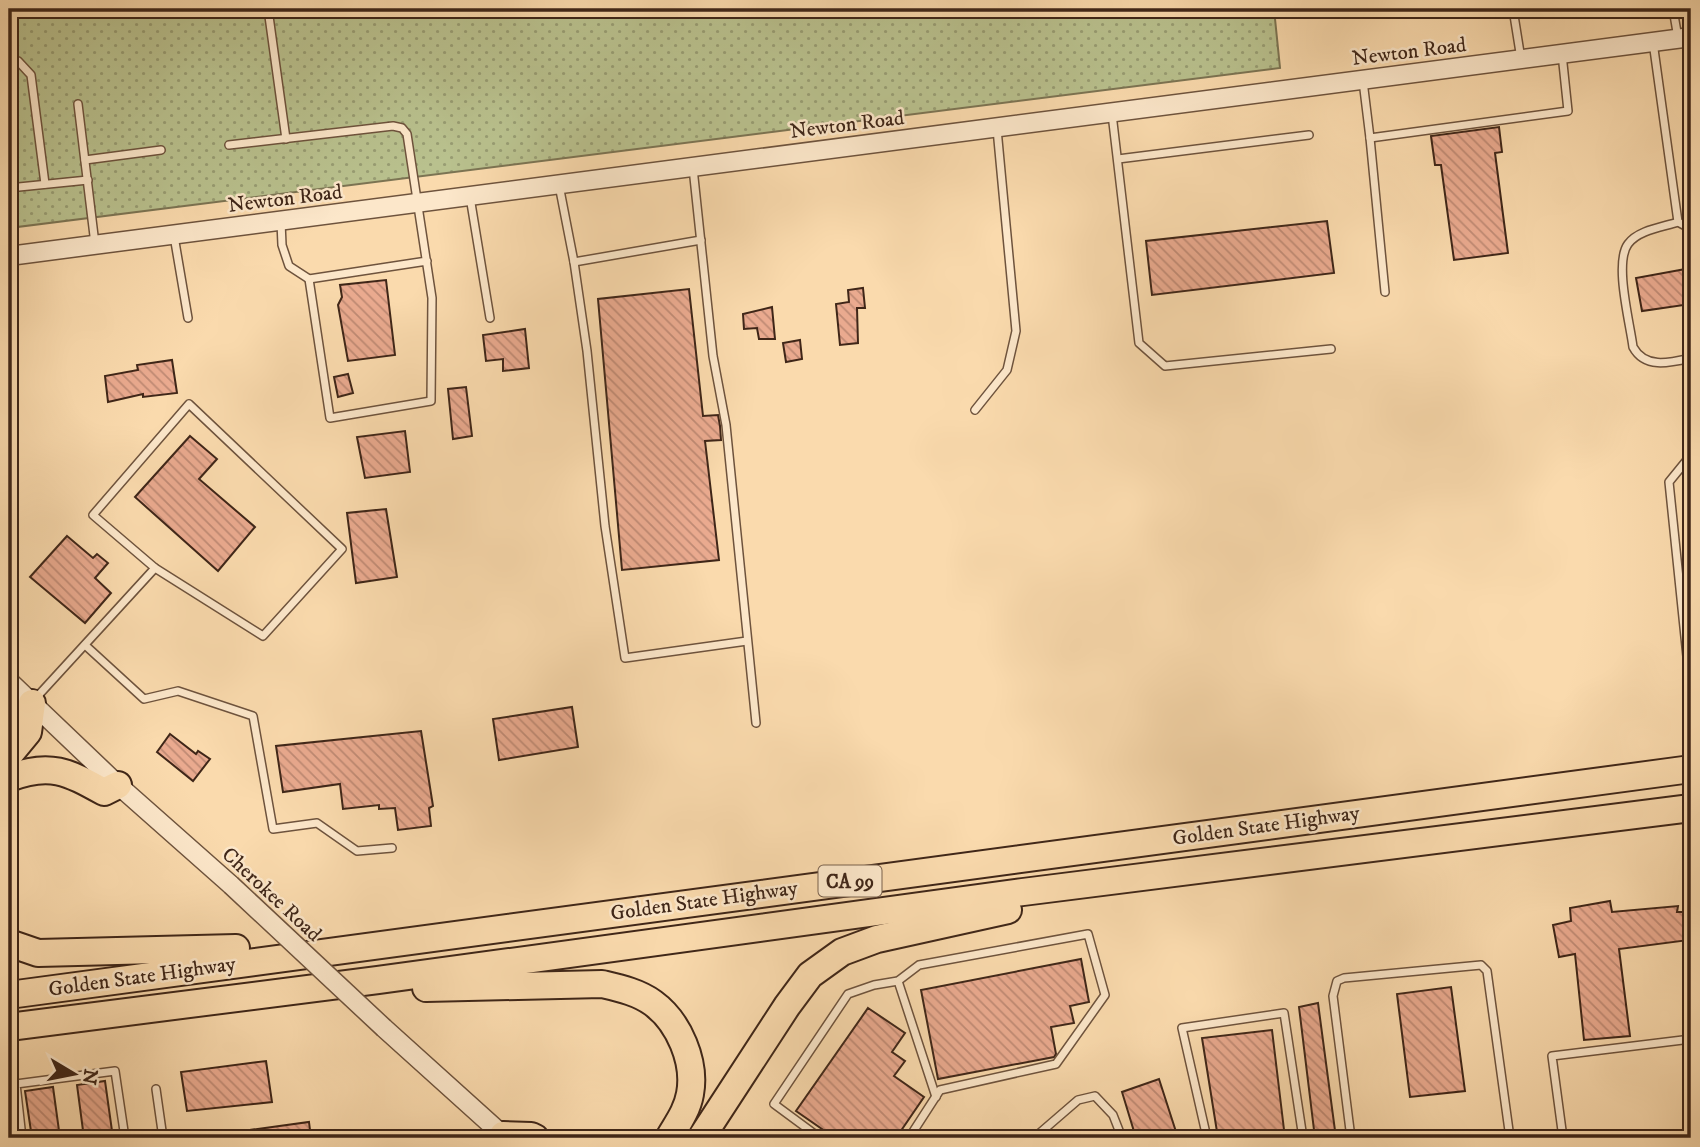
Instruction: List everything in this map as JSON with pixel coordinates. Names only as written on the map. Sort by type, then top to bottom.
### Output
[{"type":"highway","points":[[9,719],[32,703]]},
{"type":"highway","points":[[9,755],[29,733],[32,703]]},
{"type":"highway","points":[[9,778],[44,768],[71,773],[104,792],[118,785]]},
{"type":"highway","name":"Golden State Highway","points":[[9,995],[1691,769]]},
{"type":"highway","name":"Golden State Highway","points":[[9,1027],[379,980],[1023,892],[1691,808]]},
{"type":"highway","points":[[701,1138],[786,1006],[810,975],[842,951],[877,939],[1009,909],[1023,892]]},
{"type":"highway","points":[[9,943],[38,953],[253,948],[303,954]]},
{"type":"highway","points":[[379,980],[413,988],[602,984],[630,991],[652,1002],[670,1020],[686,1050],[691,1076],[690,1096],[681,1119],[668,1137]]},
{"type":"highway","points":[[505,1137],[535,1138]]},
{"type":"street","name":"Newton Road","points":[[9,256],[1684,38]]},
{"type":"street","name":"Cherokee Road","points":[[9,681],[118,785],[505,1137]]},
{"type":"lane","points":[[268,9],[286,139]]},
{"type":"lane","points":[[1513,9],[1521,59]]},
{"type":"lane","points":[[1673,9],[1684,38]]},
{"type":"lane","points":[[1653,42],[1678,222]]},
{"type":"lane","points":[[1370,138],[1568,111],[1562,54]]},
{"type":"lane","points":[[9,60],[18,61],[31,75],[45,184]]},
{"type":"lane","points":[[1363,80],[1385,292]]},
{"type":"lane","points":[[78,104],[96,245]]},
{"type":"lane","points":[[1111,113],[1139,343],[1165,366],[1331,349]]},
{"type":"lane","points":[[229,145],[393,126],[402,128],[407,134],[432,298],[431,401],[330,418],[309,279]]},
{"type":"lane","points":[[975,410],[1007,370],[1016,331],[996,128]]},
{"type":"lane","points":[[1118,159],[1310,135]]},
{"type":"lane","points":[[85,160],[161,150]]},
{"type":"lane","points":[[692,168],[713,356],[726,425],[756,723]]},
{"type":"lane","points":[[9,188],[88,180]]},
{"type":"lane","points":[[559,185],[587,351],[605,526],[625,657],[747,642]]},
{"type":"lane","points":[[470,197],[490,318]]},
{"type":"lane","points":[[281,221],[282,245],[289,266],[309,279],[427,261]]},
{"type":"lane","points":[[1691,229],[1678,222],[1640,234],[1628,244],[1622,266],[1633,347],[1638,356],[1645,361],[1658,363],[1691,358]]},
{"type":"lane","points":[[174,235],[188,318]]},
{"type":"lane","points":[[574,262],[701,240]]},
{"type":"lane","points":[[189,404],[342,549],[263,636],[155,568],[93,515],[189,404]]},
{"type":"lane","points":[[1691,455],[1669,482],[1688,666],[1691,668]]},
{"type":"lane","points":[[32,703],[155,568]]},
{"type":"lane","points":[[85,645],[144,699],[177,691],[253,716],[273,829],[317,823],[358,851],[392,848]]},
{"type":"lane","points":[[820,1138],[774,1104],[848,994],[874,985],[898,981],[919,965],[1088,934],[1105,995],[1056,1064],[940,1090],[909,1138]]},
{"type":"lane","points":[[1351,1138],[1333,996],[1337,981],[1344,978],[1481,965],[1487,971],[1510,1138]]},
{"type":"lane","points":[[898,981],[936,1097]]},
{"type":"lane","points":[[1207,1138],[1182,1028],[1284,1013],[1303,1138]]},
{"type":"lane","points":[[1563,1138],[1552,1056],[1691,1039]]},
{"type":"lane","points":[[22,1138],[16,1084],[116,1071],[125,1138]]},
{"type":"lane","points":[[156,1089],[163,1138]]},
{"type":"lane","points":[[1034,1138],[1079,1100],[1095,1096],[1113,1115],[1122,1138]]},
{"type":"green space","points":[[9,9],[1274,9],[1280,68],[9,228]]},
{"type":"building","points":[[1499,127],[1502,152],[1495,153],[1508,253],[1454,260],[1441,165],[1435,165],[1431,136]]},
{"type":"building","points":[[1327,221],[1334,273],[1152,295],[1146,241]]},
{"type":"building","points":[[1691,268],[1691,304],[1642,311],[1636,278]]},
{"type":"building","points":[[386,280],[395,355],[348,361],[338,305],[342,297],[340,285]]},
{"type":"building","points":[[863,288],[865,308],[857,308],[858,343],[840,345],[836,304],[849,302],[848,290]]},
{"type":"building","points":[[689,289],[703,416],[718,415],[720,426],[721,440],[705,441],[719,560],[622,570],[598,299]]},
{"type":"building","points":[[772,307],[775,339],[759,339],[757,328],[744,329],[743,314]]},
{"type":"building","points":[[525,329],[529,368],[503,371],[503,359],[486,361],[483,335]]},
{"type":"building","points":[[800,340],[802,359],[786,362],[783,343]]},
{"type":"building","points":[[172,360],[177,393],[143,397],[143,394],[108,402],[105,376],[138,370],[137,365]]},
{"type":"building","points":[[348,374],[353,393],[338,397],[334,377]]},
{"type":"building","points":[[466,387],[472,436],[453,439],[448,389]]},
{"type":"building","points":[[405,431],[410,472],[365,478],[357,437]]},
{"type":"building","points":[[190,436],[217,459],[199,479],[255,527],[218,571],[135,497]]},
{"type":"building","points":[[386,509],[397,577],[356,583],[347,513]]},
{"type":"building","points":[[67,536],[93,558],[97,554],[108,563],[95,578],[111,593],[85,623],[30,577]]},
{"type":"building","points":[[572,707],[578,747],[499,760],[493,719]]},
{"type":"building","points":[[421,731],[433,806],[429,808],[431,826],[398,830],[395,808],[379,809],[379,805],[343,809],[340,784],[283,792],[276,746]]},
{"type":"building","points":[[170,734],[196,754],[198,751],[210,759],[193,781],[157,752]]},
{"type":"building","points":[[1610,901],[1612,912],[1678,906],[1677,912],[1686,912],[1689,940],[1619,949],[1630,1036],[1584,1040],[1575,954],[1559,957],[1553,925],[1571,921],[1570,908]]},
{"type":"building","points":[[1081,959],[1089,1002],[1070,1006],[1074,1023],[1051,1027],[1056,1054],[1054,1057],[938,1079],[921,990]]},
{"type":"building","points":[[1451,987],[1465,1091],[1410,1097],[1397,994]]},
{"type":"building","points":[[1318,1003],[1336,1138],[1315,1138],[1299,1007]]},
{"type":"building","points":[[868,1008],[905,1033],[892,1052],[905,1061],[894,1076],[924,1097],[896,1138],[835,1138],[796,1111]]},
{"type":"building","points":[[1272,1030],[1285,1138],[1218,1138],[1202,1038]]},
{"type":"building","points":[[266,1061],[272,1102],[187,1111],[181,1072]]},
{"type":"building","points":[[1159,1079],[1178,1138],[1136,1138],[1122,1092]]},
{"type":"building","points":[[105,1081],[113,1138],[84,1138],[77,1085]]},
{"type":"building","points":[[53,1087],[60,1138],[32,1138],[25,1091]]},
{"type":"building","points":[[309,1122],[311,1138],[242,1138],[242,1131]]}]
